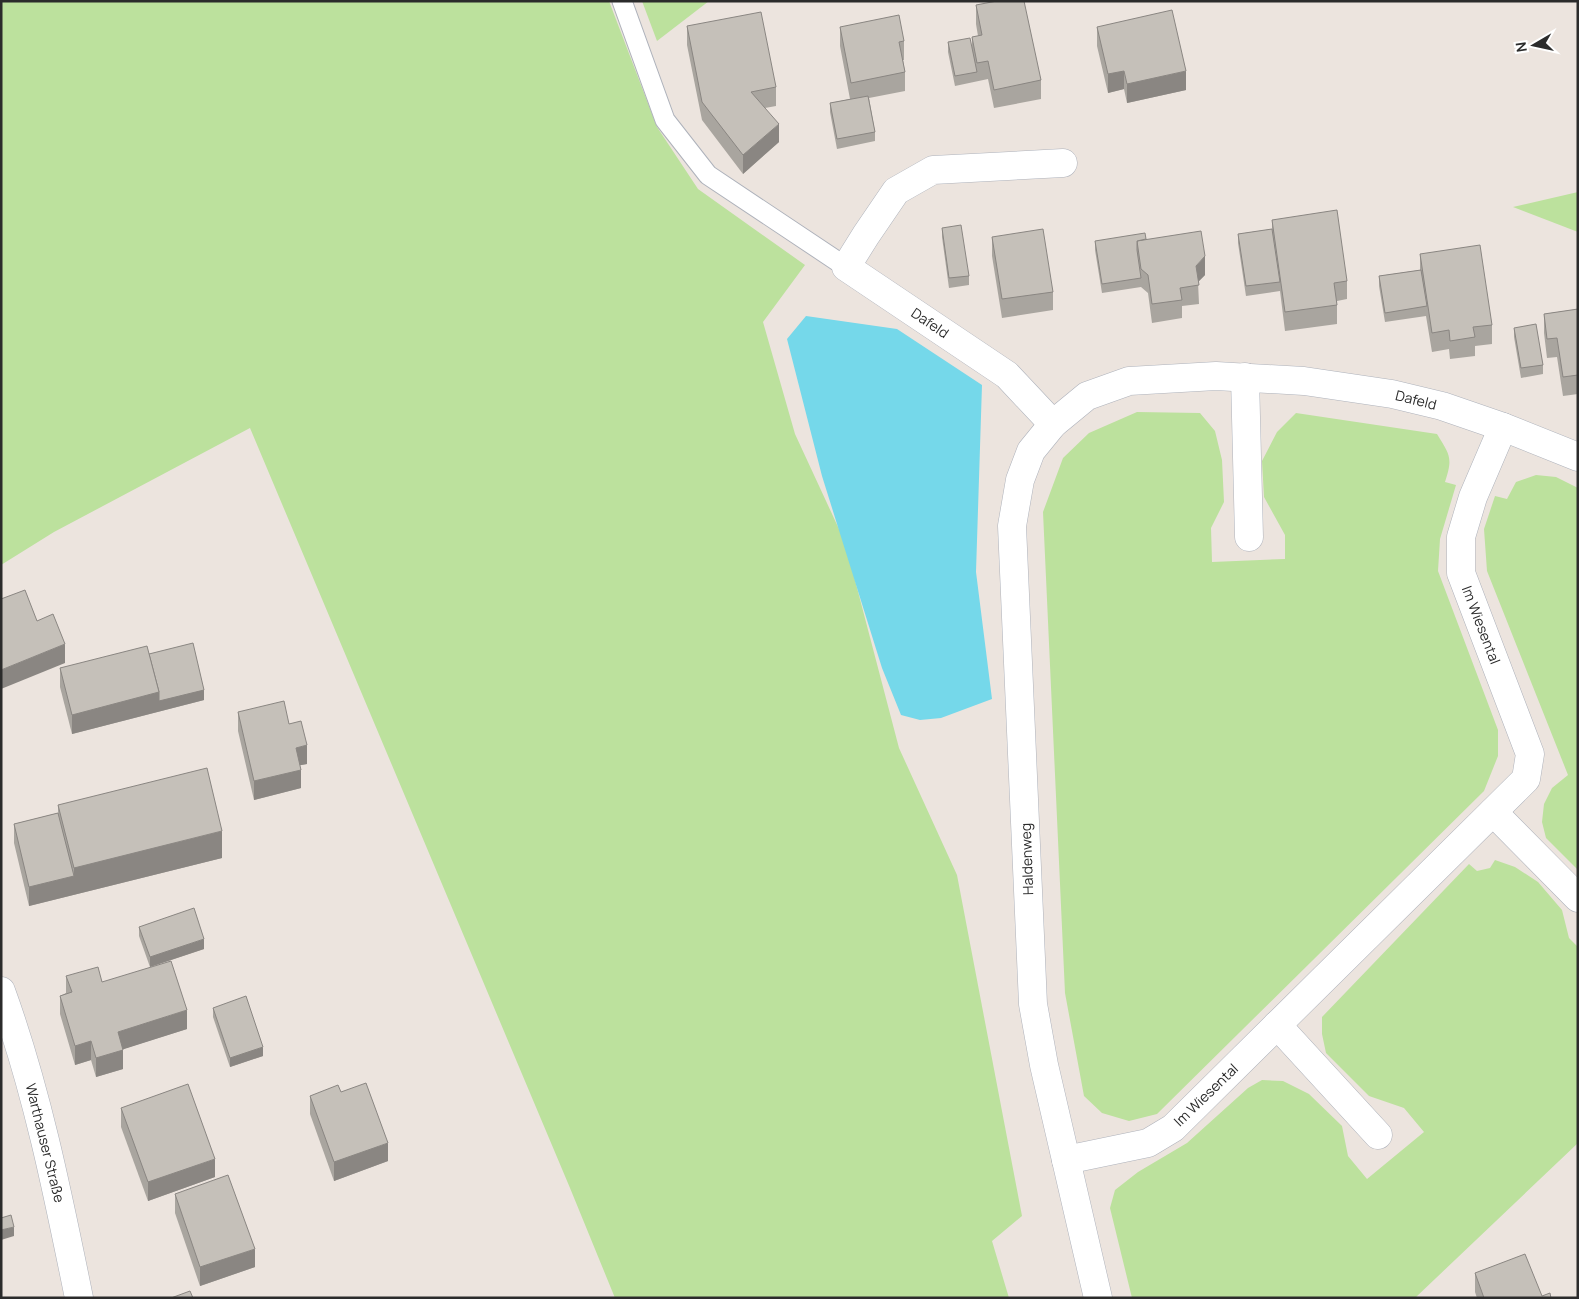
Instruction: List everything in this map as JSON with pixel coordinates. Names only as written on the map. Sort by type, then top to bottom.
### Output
[{"type":"street","points":[[846,267],[896,191],[934,170],[1064,162]]},
{"type":"street","name":"Dafeld","points":[[846,267],[1007,376],[1053,424],[1087,396],[1130,381],[1216,376],[1245,377],[1304,381],[1392,394],[1442,406],[1503,427],[1578,457]]},
{"type":"street","points":[[1245,377],[1249,537]]},
{"type":"street","name":"Haldenweg","points":[[1053,424],[1031,451],[1020,480],[1012,526],[1033,1004],[1044,1065],[1098,1298]]},
{"type":"street","name":"Im Wiesental","points":[[1066,1160],[1148,1143],[1172,1128],[1526,779],[1530,754],[1461,573],[1461,538],[1473,497],[1503,427]]},
{"type":"street","points":[[1493,812],[1578,898]]},
{"type":"street","name":"Warthauser Straße","points":[[1,991],[34,1096],[79,1298]]},
{"type":"street","points":[[1278,1025],[1378,1135]]},
{"type":"lane","points":[[622,1],[666,120],[708,175],[846,267]]},
{"type":"green space","points":[[1,1],[609,1],[657,127],[698,189],[805,265],[763,322],[795,434],[845,542],[899,748],[957,875],[1022,1216],[992,1241],[1009,1298],[615,1298],[250,428],[54,532],[1,565]]},
{"type":"green space","points":[[642,1],[709,1],[657,41]]},
{"type":"green space","points":[[1578,192],[1578,232],[1513,207]]},
{"type":"green space","points":[[1137,412],[1200,413],[1215,431],[1222,460],[1224,502],[1211,528],[1212,562],[1285,559],[1285,535],[1264,497],[1262,461],[1277,432],[1296,413],[1437,434],[1449,457],[1449,467],[1445,482],[1456,485],[1440,539],[1438,571],[1498,730],[1498,756],[1484,791],[1157,1114],[1129,1121],[1102,1113],[1084,1096],[1065,993],[1043,512],[1063,458],[1089,433]]},
{"type":"green space","points":[[1536,475],[1556,477],[1578,488],[1578,870],[1546,838],[1542,822],[1544,804],[1552,788],[1568,775],[1487,571],[1484,529],[1495,496],[1507,499],[1516,482]]},
{"type":"green space","points":[[1495,860],[1515,867],[1538,882],[1562,910],[1569,938],[1578,947],[1578,1143],[1415,1298],[1132,1298],[1110,1208],[1115,1190],[1138,1172],[1187,1143],[1248,1088],[1262,1080],[1283,1081],[1309,1094],[1342,1126],[1348,1156],[1367,1179],[1424,1132],[1404,1108],[1369,1096],[1326,1053],[1322,1034],[1322,1017],[1469,864],[1477,871],[1490,868]]},
{"type":"water","points":[[806,316],[897,329],[982,385],[976,572],[992,699],[941,718],[920,720],[901,715],[882,668],[822,476],[787,339]]},
{"type":"building","points":[[997,1],[1024,1],[1041,80],[994,90],[988,61],[977,63],[972,37],[982,35],[976,5]]},
{"type":"building","points":[[1172,10],[1186,71],[1127,84],[1124,71],[1108,74],[1097,27]]},
{"type":"building","points":[[761,12],[776,87],[751,92],[779,124],[743,155],[702,102],[687,26]]},
{"type":"building","points":[[899,15],[904,41],[899,42],[905,72],[851,83],[840,27]]},
{"type":"building","points":[[970,38],[977,72],[955,76],[948,42]]},
{"type":"building","points":[[868,96],[875,132],[837,139],[830,103]]},
{"type":"building","points":[[1337,210],[1347,281],[1334,283],[1337,305],[1285,312],[1272,220]]},
{"type":"building","points":[[961,225],[969,276],[949,278],[942,228]]},
{"type":"building","points":[[1043,229],[1053,292],[1002,299],[992,237]]},
{"type":"building","points":[[1272,229],[1280,282],[1246,286],[1238,234]]},
{"type":"building","points":[[1201,231],[1205,256],[1196,266],[1199,285],[1180,288],[1182,300],[1152,304],[1148,275],[1141,269],[1137,241]]},
{"type":"building","points":[[1145,233],[1146,239],[1137,241],[1141,278],[1102,284],[1095,241]]},
{"type":"building","points":[[1480,245],[1492,325],[1473,327],[1475,337],[1450,341],[1449,330],[1432,333],[1420,254]]},
{"type":"building","points":[[1421,270],[1427,306],[1385,313],[1379,276]]},
{"type":"building","points":[[1578,309],[1578,375],[1563,377],[1557,338],[1547,339],[1544,314]]},
{"type":"building","points":[[1536,324],[1543,365],[1521,368],[1514,328]]},
{"type":"building","points":[[25,590],[37,621],[53,614],[65,644],[1,670],[1,599]]},
{"type":"building","points":[[193,643],[204,690],[159,701],[159,692],[149,654]]},
{"type":"building","points":[[147,646],[159,692],[72,715],[60,668]]},
{"type":"building","points":[[284,701],[289,724],[301,721],[307,745],[296,748],[301,770],[254,781],[238,712]]},
{"type":"building","points":[[207,768],[222,831],[74,868],[58,805]]},
{"type":"building","points":[[58,813],[74,876],[29,887],[14,824]]},
{"type":"building","points":[[194,908],[204,939],[150,957],[139,927]]},
{"type":"building","points":[[171,961],[187,1010],[118,1032],[123,1050],[96,1058],[91,1041],[75,1046],[60,996],[72,992],[66,976],[98,967],[102,982]]},
{"type":"building","points":[[246,996],[263,1047],[230,1058],[213,1008]]},
{"type":"building","points":[[366,1083],[388,1143],[334,1162],[310,1096],[338,1085],[341,1092]]},
{"type":"building","points":[[188,1084],[215,1159],[148,1182],[121,1108]]},
{"type":"building","points":[[228,1175],[255,1249],[200,1267],[175,1194]]},
{"type":"building","points":[[11,1215],[14,1227],[1,1230],[1,1218]]},
{"type":"building","points":[[1525,1254],[1542,1296],[1550,1293],[1551,1298],[1484,1298],[1475,1273]]},
{"type":"building","points":[[190,1291],[193,1298],[171,1298]]}]
